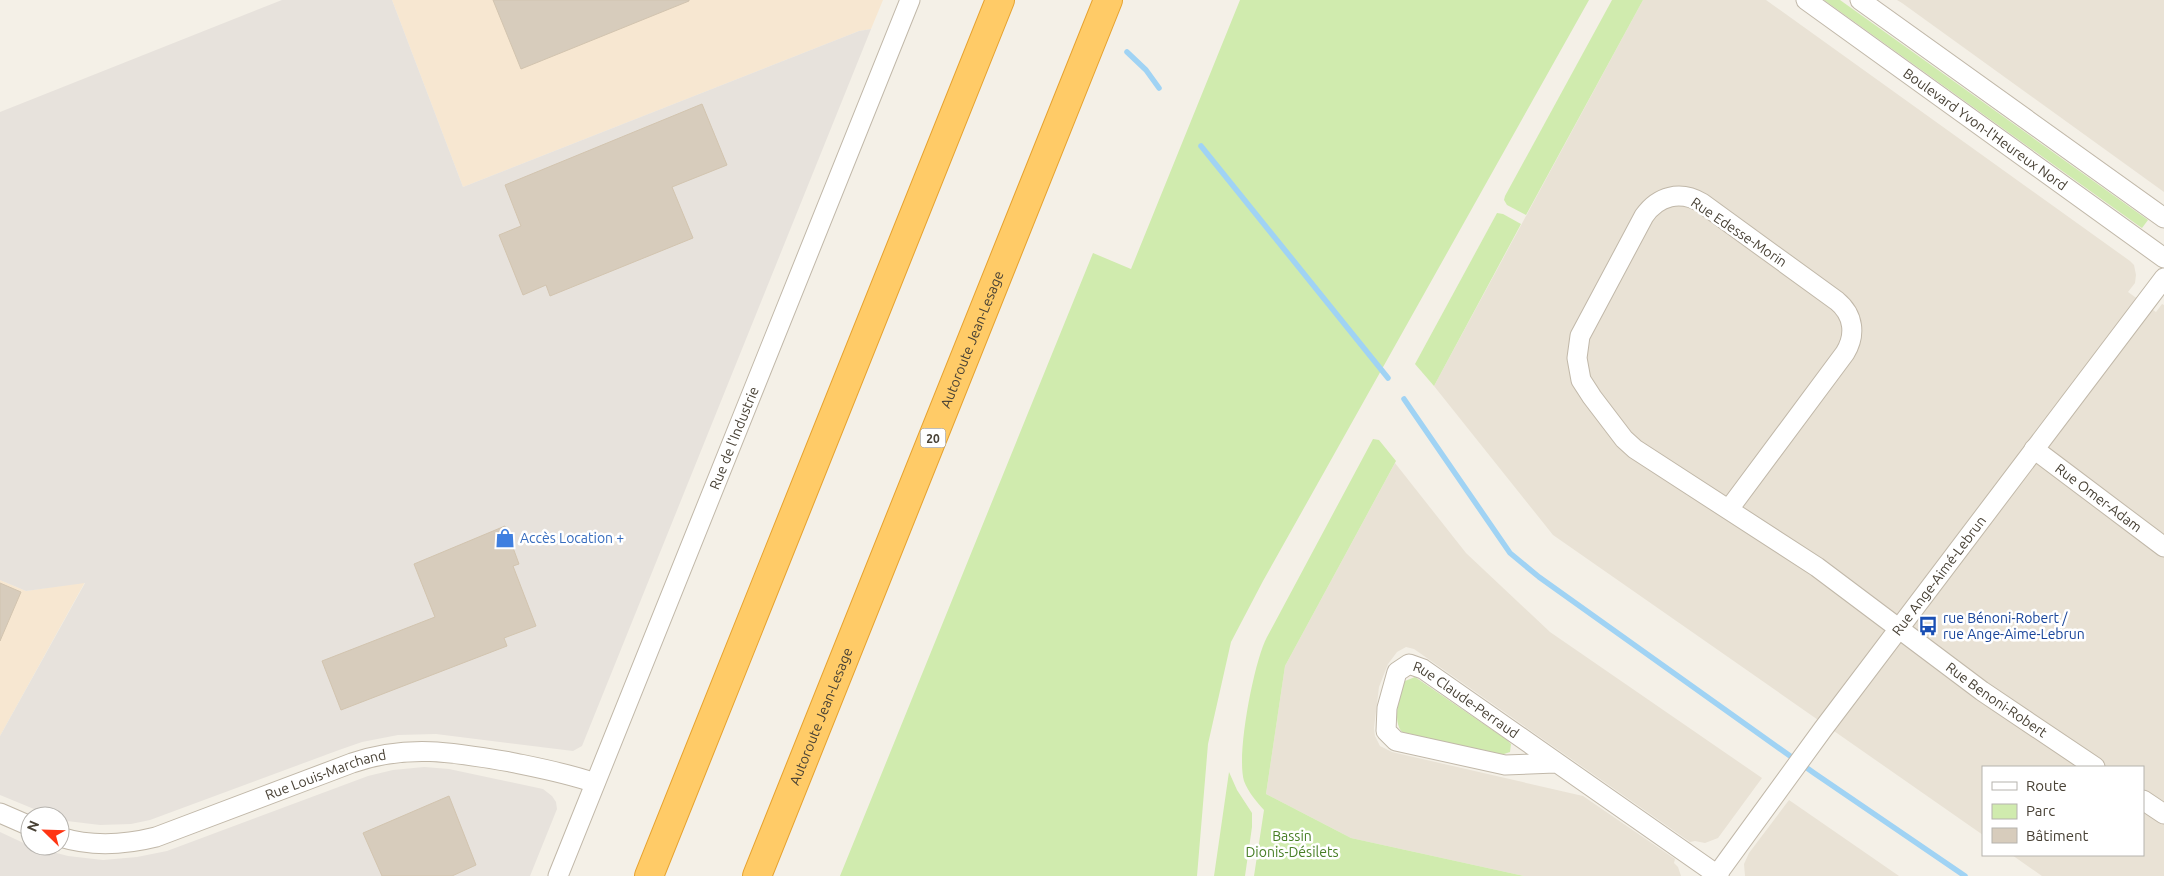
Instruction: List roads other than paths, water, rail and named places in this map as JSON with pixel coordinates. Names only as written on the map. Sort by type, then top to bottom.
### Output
[{"type":"highway","points":[[649,876],[1000,0]]},
{"type":"highway","name":"Autoroute Jean-Lesage","points":[[757,876],[1108,0]]},
{"type":"street","name":"Rue de l'Industrie","points":[[558,876],[910,0]]},
{"type":"street","name":"Boulevard Yvon-l'Heureux Nord","points":[[1806,0],[2164,258]]},
{"type":"street","points":[[1860,0],[2164,218]]},
{"type":"street","name":"Rue Edesse-Morin","points":[[1729,510],[1746,483],[1845,353],[1852,337],[1852,326],[1849,314],[1842,305],[1702,202],[1691,197],[1673,196],[1656,202],[1644,216],[1580,336],[1577,350],[1577,365],[1585,386],[1624,439],[1651,460],[1817,567],[1900,630]]},
{"type":"street","name":"Rue Ange-Aimé-Lebrun","points":[[1717,876],[1823,729],[1900,630],[2164,278]]},
{"type":"street","name":"Rue Omer-Adam","points":[[2034,449],[2164,547]]},
{"type":"street","name":"Rue Benoni-Robert","points":[[1900,630],[1982,691],[2094,766]]},
{"type":"street","name":"Rue Claude-Perraud","points":[[1555,762],[1505,765],[1396,741],[1386,731],[1385,722],[1391,688],[1397,672],[1406,665],[1417,665],[1555,762],[1717,876]]},
{"type":"street","name":"Rue Louis-Marchand","points":[[70,839],[104,844],[130,843],[150,839],[366,758],[409,750],[438,751],[486,758],[566,773],[595,783]]},
{"type":"street","points":[[2144,801],[2164,814]]},
{"type":"street","points":[[0,813],[20,822]]},
{"type":"waterway","points":[[1127,52],[1146,70],[1159,88]]},
{"type":"waterway","points":[[1201,146],[1388,378]]},
{"type":"waterway","points":[[1404,399],[1510,553],[1539,577],[1814,773],[1965,876]]},
{"type":"place","name":"Accès Location +","points":[[505,538]]},
{"type":"place","name":"rue Bénoni-Robert / rue Ange-Aime-Lebrun","points":[[1928,626]]},
{"type":"park label","name":"Bassin Dionis-Désilets","points":[[1292,844]]}]
